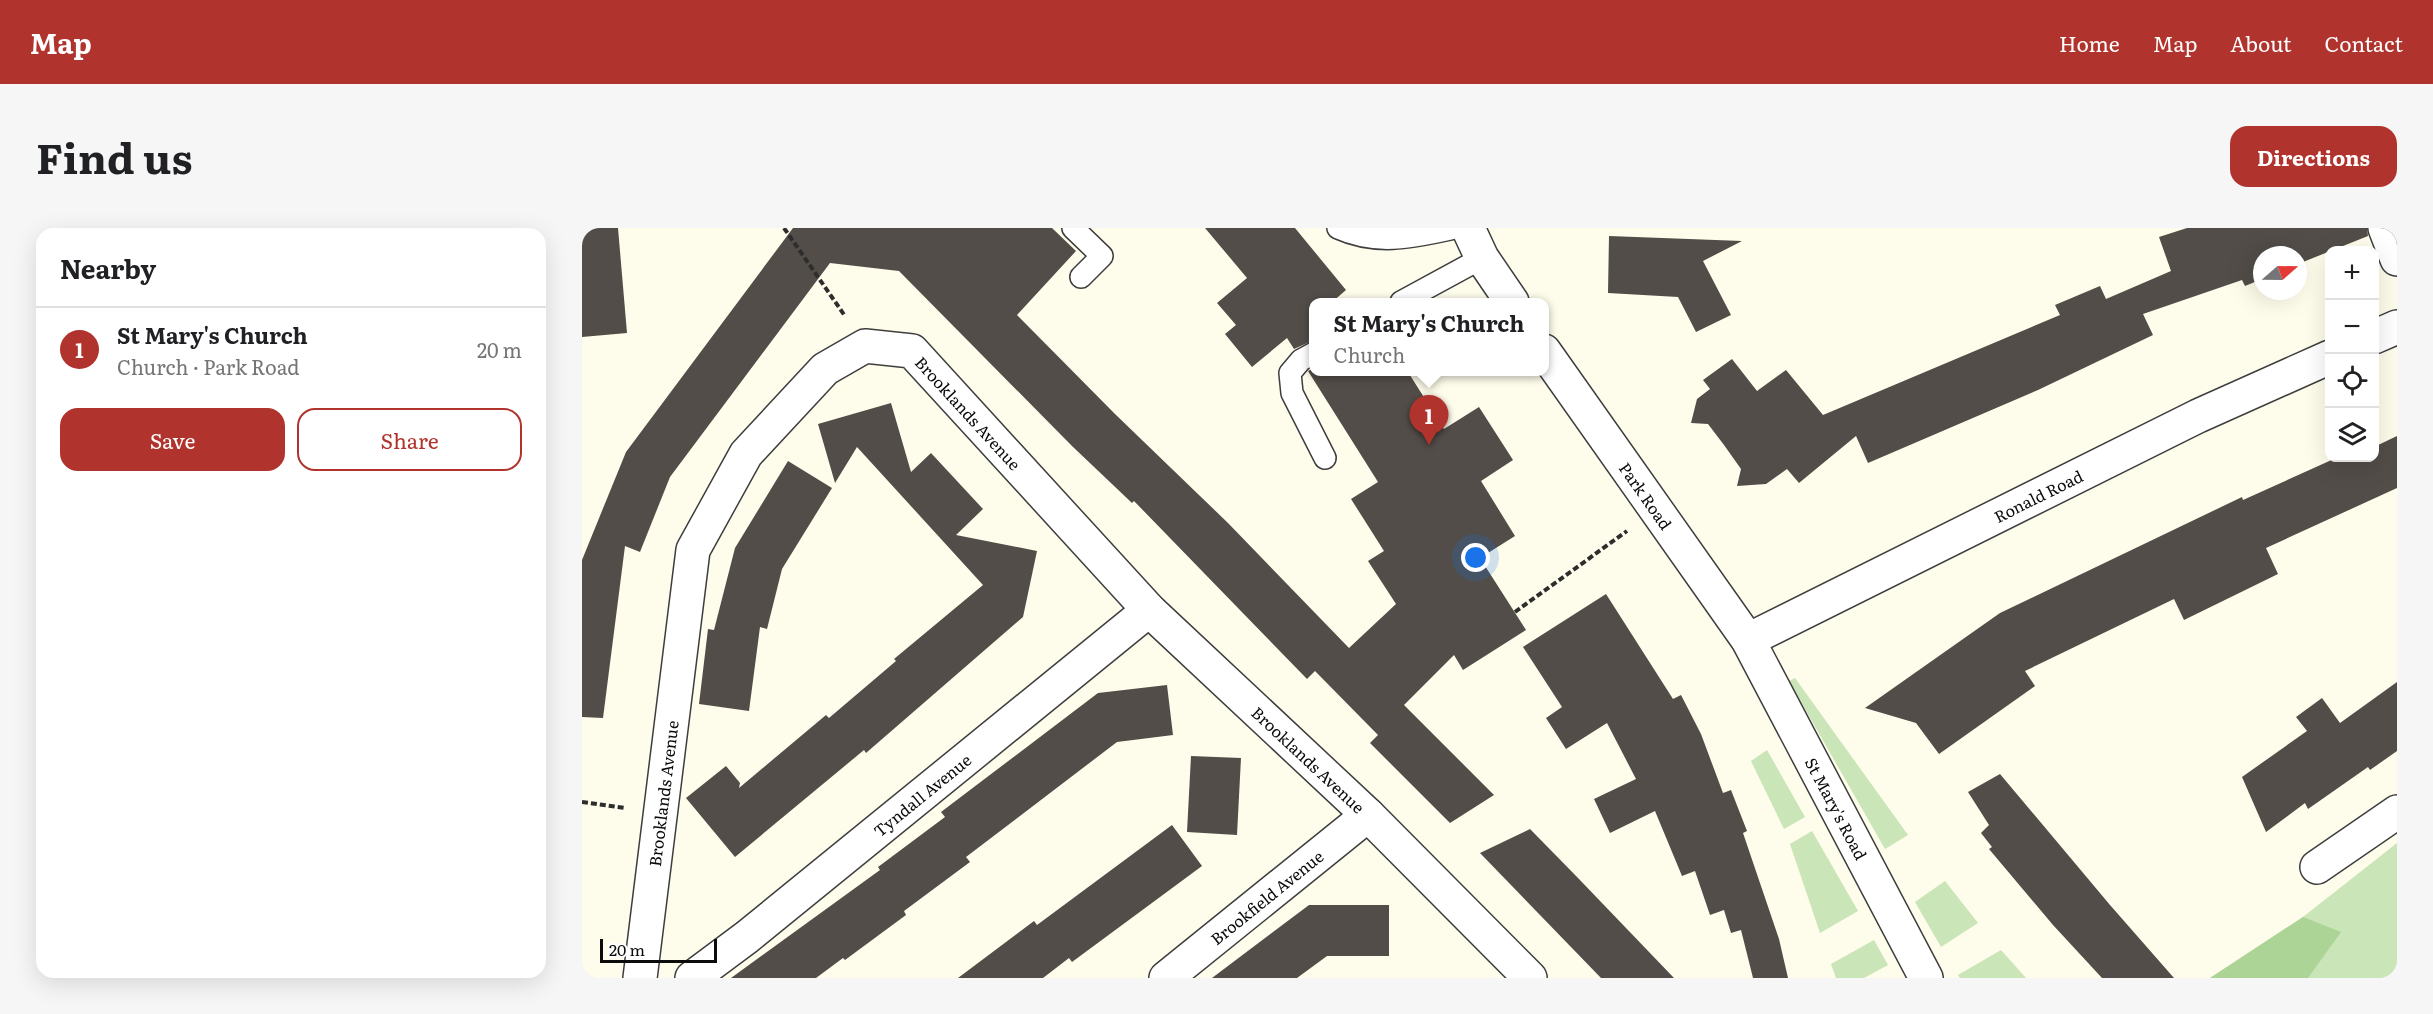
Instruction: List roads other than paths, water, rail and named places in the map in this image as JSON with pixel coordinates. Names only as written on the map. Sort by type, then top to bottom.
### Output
[{"type":"street","points":[[1468,228],[1482,258],[1509,298]]},
{"type":"street","points":[[2385,228],[2397,259]]},
{"type":"street","points":[[2379,335],[2397,327]]},
{"type":"street","name":"Brooklands Avenue","points":[[640,978],[658,813],[693,550],[746,454],[825,369],[865,346],[912,351],[1149,610],[1368,815],[1530,978]]},
{"type":"street","name":"Park Road","points":[[1549,357],[1748,640]]},
{"type":"street","name":"Ronald Road","points":[[1748,640],[2198,416],[2325,359]]},
{"type":"street","name":"Tyndall Avenue","points":[[692,978],[747,937],[1149,610]]},
{"type":"street","name":"St Mary's Road","points":[[1748,640],[1926,978]]},
{"type":"street","points":[[2317,867],[2397,812]]},
{"type":"street","name":"Brookfield Avenue","points":[[1166,978],[1368,815]]},
{"type":"lane","points":[[1073,228],[1102,256],[1081,277]]},
{"type":"lane","points":[[1338,228],[1374,240],[1403,240],[1455,228]]},
{"type":"lane","points":[[1410,298],[1482,258]]},
{"type":"lane","points":[[1309,356],[1301,360],[1290,373],[1292,393],[1325,458]]},
{"type":"place","name":"St Mary's Church","points":[[1429,445]]}]
